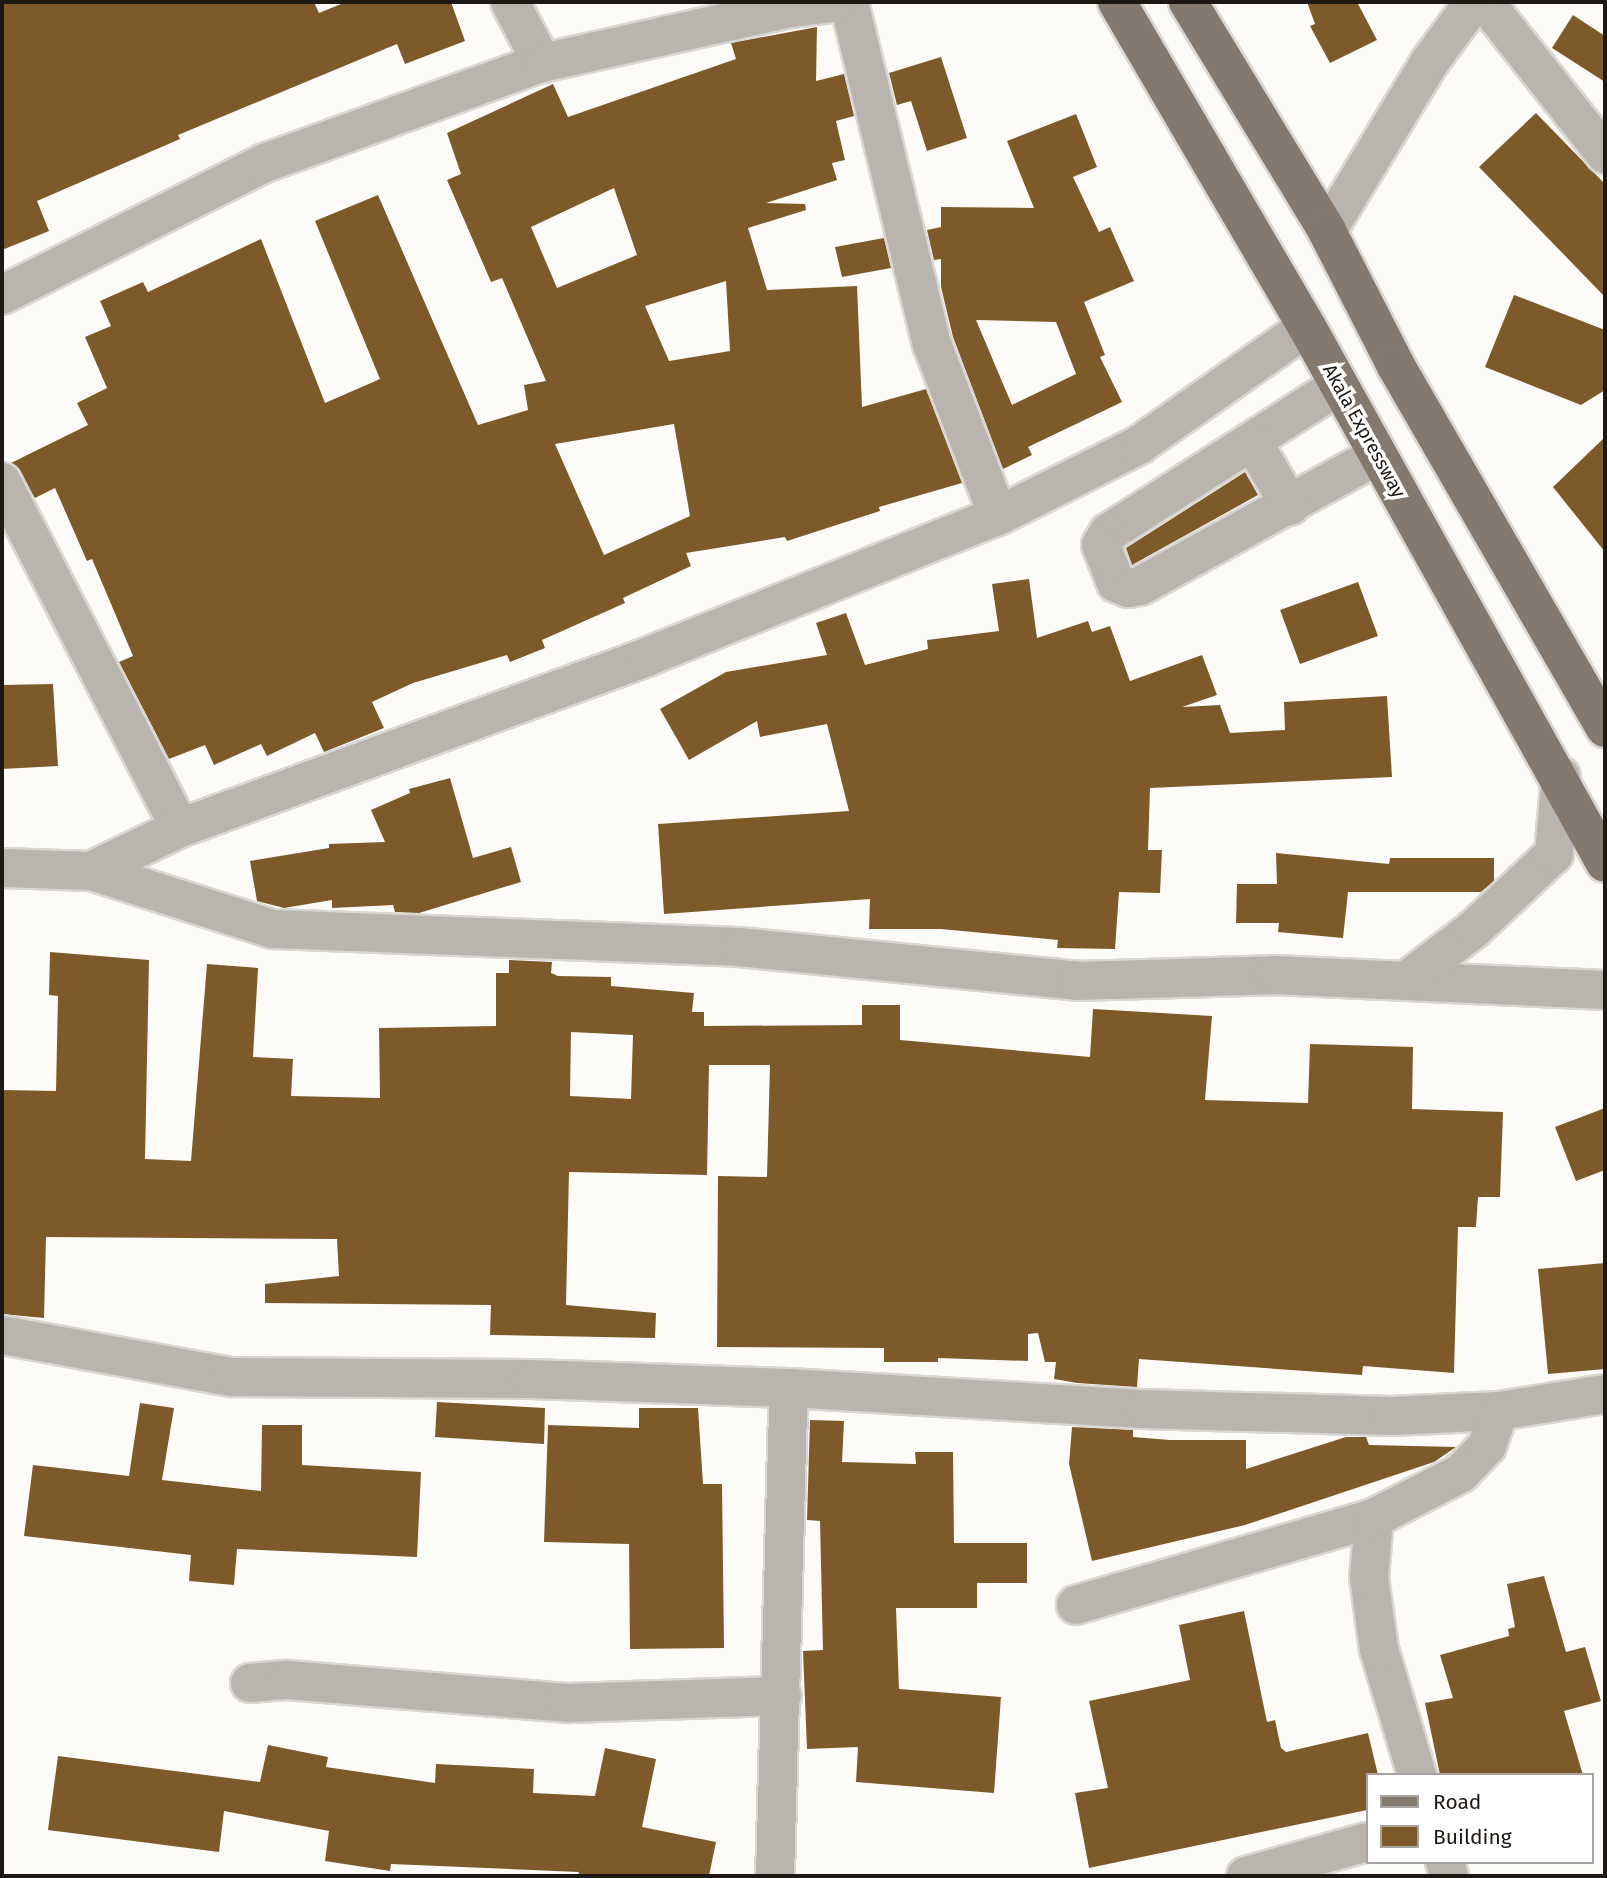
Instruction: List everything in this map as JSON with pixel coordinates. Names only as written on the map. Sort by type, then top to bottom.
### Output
[{"type":"main road","name":"Akala Expressway","points":[[1117,2],[1307,327],[1376,456],[1561,776],[1605,863]]},
{"type":"main road","points":[[1188,2],[1327,231],[1396,366],[1605,728]]},
{"type":"street","points":[[510,2],[542,63]]},
{"type":"street","points":[[2,295],[265,163],[542,63],[785,9],[838,2]]},
{"type":"street","points":[[849,2],[932,344],[998,516]]},
{"type":"street","points":[[1429,63],[1443,2]]},
{"type":"street","points":[[1327,231],[1429,63],[1474,2]]},
{"type":"street","points":[[1485,2],[1605,154]]},
{"type":"street","points":[[91,871],[180,828],[649,656],[998,516],[1139,445],[1307,327]]},
{"type":"street","points":[[1338,386],[1108,533],[1101,545],[1116,583],[1128,588],[1140,586],[1290,506],[1376,456]]},
{"type":"street","points":[[1253,442],[1290,506]]},
{"type":"street","points":[[2,482],[180,828]]},
{"type":"street","points":[[1407,980],[1474,929],[1554,855],[1561,776]]},
{"type":"street","points":[[2,868],[91,871],[273,929],[739,947],[1077,981],[1274,975],[1605,990]]},
{"type":"street","points":[[2,1335],[231,1377],[530,1379],[789,1388],[1141,1409],[1391,1416],[1499,1411],[1605,1394]]},
{"type":"street","points":[[775,1876],[789,1388]]},
{"type":"street","points":[[1076,1605],[1374,1518],[1461,1473],[1487,1446],[1499,1411]]},
{"type":"street","points":[[1374,1518],[1369,1578],[1379,1649],[1417,1773]]},
{"type":"street","points":[[250,1683],[328,1682],[569,1703],[782,1696]]},
{"type":"street","points":[[1246,1876],[1366,1842]]},
{"type":"building","points":[[2,2],[314,2],[319,13],[346,2],[451,2],[465,41],[405,64],[397,44],[178,135],[180,139],[37,201],[49,231],[2,250]]},
{"type":"building","points":[[1307,2],[1357,2],[1377,40],[1330,63],[1310,26],[1315,24]]},
{"type":"building","points":[[1573,15],[1605,36],[1605,82],[1552,48]]},
{"type":"building","points":[[817,27],[816,81],[844,74],[854,116],[836,121],[845,160],[832,163],[837,180],[766,203],[805,204],[806,210],[748,228],[767,290],[857,286],[862,407],[926,389],[962,483],[879,507],[880,511],[787,541],[785,537],[686,553],[691,566],[623,598],[625,603],[542,640],[545,648],[510,662],[507,655],[413,683],[372,702],[384,728],[324,752],[315,733],[267,756],[261,744],[214,765],[205,745],[169,759],[119,662],[133,656],[92,559],[87,561],[55,488],[35,498],[11,463],[88,425],[77,403],[107,388],[85,337],[111,326],[100,301],[143,282],[148,292],[261,239],[325,403],[380,379],[315,221],[378,195],[478,425],[528,410],[524,385],[546,381],[502,278],[491,282],[447,180],[461,174],[447,133],[553,84],[568,117],[736,59],[731,43]],"holes":[[[614,188],[637,255],[557,288],[531,227]],[[726,281],[730,351],[669,361],[645,306]],[[674,424],[690,516],[604,555],[555,444]]]},
{"type":"building","points":[[941,57],[967,138],[927,151],[911,101],[897,105],[889,73]]},
{"type":"building","points":[[1536,113],[1605,184],[1605,297],[1479,167]]},
{"type":"building","points":[[1076,114],[1097,167],[1073,177],[1099,232],[1110,227],[1134,281],[1084,302],[1105,355],[1100,357],[1122,402],[1028,447],[1032,455],[1003,469],[953,337],[941,287],[941,259],[934,260],[927,230],[941,227],[941,207],[1034,208],[1007,141]],"holes":[[[976,320],[1056,322],[1076,374],[1012,405]]]},
{"type":"building","points":[[884,238],[891,268],[842,277],[835,247]]},
{"type":"building","points":[[1514,295],[1605,330],[1605,390],[1581,405],[1485,367]]},
{"type":"building","points":[[1605,437],[1605,552],[1553,487]]},
{"type":"building","points":[[1245,472],[1258,495],[1132,565],[1126,548]]},
{"type":"building","points":[[1029,579],[1037,638],[1088,621],[1092,632],[1110,626],[1130,681],[1202,655],[1217,695],[1182,707],[1220,705],[1230,733],[1285,730],[1284,702],[1387,696],[1392,777],[1150,788],[1148,850],[1162,850],[1160,893],[1119,892],[1115,949],[1057,948],[1058,940],[941,929],[869,929],[870,899],[664,914],[658,824],[849,811],[827,724],[760,737],[757,721],[689,760],[660,709],[726,672],[827,655],[816,623],[846,613],[865,665],[928,649],[927,640],[999,631],[992,584]]},
{"type":"building","points":[[1358,582],[1378,636],[1300,664],[1280,610]]},
{"type":"building","points":[[53,684],[58,766],[2,769],[2,685]]},
{"type":"building","points":[[450,778],[473,858],[511,847],[521,882],[419,913],[395,912],[393,905],[332,908],[332,900],[284,908],[257,901],[250,861],[329,848],[329,844],[385,842],[371,810],[410,793],[409,789]]},
{"type":"building","points":[[1276,853],[1389,864],[1390,858],[1494,858],[1494,881],[1481,892],[1348,892],[1343,938],[1278,932],[1279,923],[1236,923],[1237,884],[1277,884]]},
{"type":"building","points":[[50,952],[149,960],[145,1159],[191,1161],[207,964],[258,968],[253,1057],[293,1059],[291,1096],[380,1098],[379,1028],[496,1026],[496,973],[509,973],[509,960],[552,962],[551,973],[558,976],[611,977],[611,986],[694,993],[692,1012],[704,1012],[704,1026],[862,1025],[862,1005],[900,1005],[900,1040],[1090,1057],[1093,1009],[1212,1016],[1205,1100],[1308,1103],[1310,1044],[1413,1047],[1412,1109],[1503,1112],[1500,1197],[1478,1197],[1476,1227],[1458,1227],[1454,1373],[1363,1366],[1362,1375],[1139,1359],[1137,1387],[1077,1383],[1054,1379],[1056,1362],[1045,1362],[1038,1333],[1028,1334],[1028,1361],[938,1358],[938,1362],[884,1362],[884,1348],[717,1347],[718,1176],[767,1177],[770,1065],[709,1065],[707,1175],[569,1172],[566,1305],[656,1313],[655,1338],[490,1335],[491,1305],[265,1303],[265,1284],[339,1276],[337,1239],[46,1237],[44,1318],[2,1314],[2,1090],[56,1091],[58,996],[49,995]],"holes":[[[571,1032],[633,1035],[631,1099],[570,1096]]]},
{"type":"building","points":[[1605,1108],[1605,1170],[1576,1181],[1555,1127]]},
{"type":"building","points":[[1605,1263],[1605,1369],[1548,1374],[1538,1269]]},
{"type":"building","points":[[437,1402],[545,1408],[544,1444],[435,1437]]},
{"type":"building","points":[[140,1403],[174,1408],[162,1480],[261,1491],[262,1425],[302,1425],[302,1465],[421,1472],[417,1557],[237,1549],[234,1585],[189,1581],[191,1555],[24,1536],[33,1465],[129,1476]]},
{"type":"building","points":[[639,1408],[698,1408],[703,1484],[722,1484],[724,1648],[630,1649],[629,1544],[544,1542],[548,1425],[639,1428]]},
{"type":"building","points":[[810,1420],[844,1421],[842,1462],[916,1464],[915,1452],[953,1452],[954,1543],[1027,1543],[1027,1583],[977,1583],[977,1608],[896,1608],[899,1689],[1001,1697],[994,1793],[856,1782],[858,1747],[807,1749],[803,1651],[823,1650],[820,1521],[807,1520]]},
{"type":"building","points":[[1072,1427],[1133,1430],[1133,1437],[1170,1440],[1246,1440],[1246,1469],[1346,1437],[1366,1437],[1369,1445],[1456,1447],[1434,1462],[1245,1525],[1092,1561],[1069,1464]]},
{"type":"building","points":[[1544,1576],[1566,1652],[1585,1647],[1601,1701],[1564,1711],[1582,1773],[1440,1773],[1425,1703],[1453,1698],[1440,1655],[1509,1636],[1508,1629],[1515,1627],[1507,1584]]},
{"type":"building","points":[[1244,1611],[1267,1722],[1275,1720],[1281,1748],[1286,1752],[1368,1733],[1378,1773],[1366,1773],[1366,1810],[1089,1868],[1075,1793],[1108,1788],[1089,1701],[1190,1680],[1179,1625]]},
{"type":"building","points":[[268,1745],[328,1757],[326,1767],[435,1783],[436,1764],[534,1769],[533,1793],[595,1796],[605,1748],[656,1759],[642,1827],[716,1842],[709,1876],[578,1876],[579,1872],[391,1864],[390,1871],[325,1861],[329,1831],[224,1811],[219,1852],[48,1830],[58,1756],[260,1782]]}]
